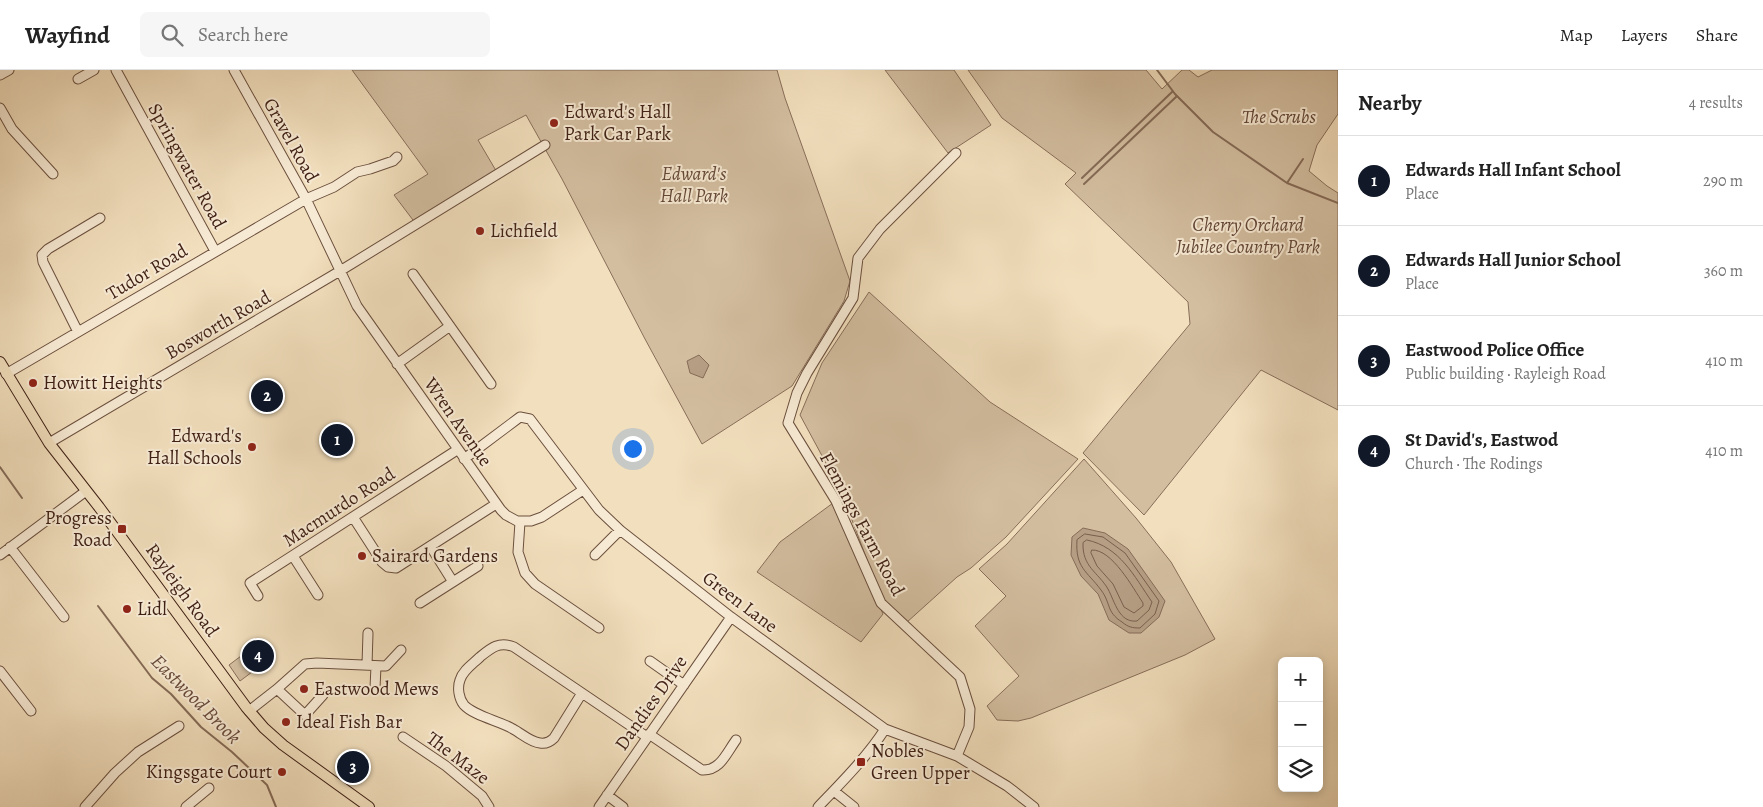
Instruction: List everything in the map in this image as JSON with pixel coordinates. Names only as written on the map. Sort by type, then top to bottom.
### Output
[{"type":"main road","name":"Rayleigh Road","points":[[0,362],[50,444],[249,711],[282,746],[369,807]]},
{"type":"street","points":[[0,75],[9,70]]},
{"type":"street","points":[[78,80],[94,70]]},
{"type":"street","name":"Springwater Road","points":[[116,70],[215,251]]},
{"type":"street","name":"Gravel Road","points":[[234,70],[306,199],[340,271]]},
{"type":"street","points":[[0,108],[12,129],[53,174]]},
{"type":"street","name":"Bosworth Road","points":[[50,444],[340,271],[546,145]]},
{"type":"street","name":"Flemings Farm Road","points":[[956,153],[880,229],[858,258],[854,298],[807,372],[797,393],[788,423],[836,501],[881,603],[960,677],[970,709],[970,727],[957,756]]},
{"type":"street","name":"Tudor Road","points":[[6,374],[306,199],[334,187],[354,173],[385,164],[397,157]]},
{"type":"street","points":[[78,332],[43,262],[42,255],[48,249],[100,218]]},
{"type":"street","name":"Wren Avenue","points":[[340,271],[357,306],[457,450],[496,504],[506,515],[520,522]]},
{"type":"street","points":[[412,274],[491,384]]},
{"type":"street","points":[[397,364],[450,326]]},
{"type":"street","name":"Green Lane","points":[[464,458],[516,419],[527,417],[598,510],[620,530],[730,617],[885,729],[957,756],[1007,786],[1034,807]]},
{"type":"street","name":"Macmurdo Road","points":[[258,596],[250,583],[457,450]]},
{"type":"street","points":[[583,490],[542,517],[520,522],[518,552],[525,573],[536,584],[600,628]]},
{"type":"street","points":[[0,555],[86,491]]},
{"type":"street","points":[[353,517],[382,562],[391,568],[399,567],[496,504]]},
{"type":"street","points":[[594,555],[620,530]]},
{"type":"street","points":[[431,546],[453,582]]},
{"type":"street","points":[[10,547],[64,616]]},
{"type":"street","points":[[293,556],[318,595]]},
{"type":"street","points":[[420,603],[478,566]]},
{"type":"street","name":"Dandies Drive","points":[[599,807],[730,617]]},
{"type":"street","points":[[368,633],[375,688]]},
{"type":"street","points":[[582,693],[554,738],[543,744],[467,708],[461,699],[458,686],[467,668],[492,647],[502,644],[514,646],[582,693],[702,770],[710,770],[718,766],[736,740]]},
{"type":"street","points":[[249,711],[305,664],[317,662],[388,665],[401,650]]},
{"type":"street","points":[[650,661],[684,685]]},
{"type":"street","points":[[0,670],[31,711]]},
{"type":"street","points":[[277,689],[305,715],[323,695]]},
{"type":"street","points":[[85,807],[115,773],[138,752],[179,726]]},
{"type":"street","points":[[818,807],[834,791],[885,729]]},
{"type":"street","name":"The Maze","points":[[403,737],[448,768],[482,796],[489,807]]},
{"type":"street","points":[[186,807],[209,788]]},
{"type":"street","points":[[834,791],[854,807]]},
{"type":"street","points":[[607,795],[623,807]]},
{"type":"green space","name":"Edward's Hall Park","points":[[352,70],[777,70],[785,98],[850,281],[844,301],[792,386],[702,444],[562,179],[526,115],[478,140],[498,174],[416,224],[394,195],[428,174]]},
{"type":"green space","points":[[885,70],[954,70],[991,125],[948,153]]},
{"type":"green space","name":"Cherry Orchard Jubilee Country Park","points":[[968,70],[1146,70],[1162,89],[1182,70],[1189,70],[1198,77],[1212,70],[1338,70],[1338,114],[1317,145],[1309,171],[1338,193],[1338,410],[1261,370],[1144,515],[1083,453],[1190,324],[1188,302],[1065,184],[1076,173],[1002,118]]},
{"type":"green space","points":[[869,292],[990,402],[1078,459],[1006,537],[971,568],[957,577],[906,623],[883,602],[841,491],[800,415],[822,363]]},
{"type":"green space","points":[[1084,459],[1136,518],[1171,562],[1215,639],[1185,655],[1031,718],[1018,721],[997,720],[987,706],[1019,676],[975,626],[1006,596],[979,569],[1007,544]]},
{"type":"green space","points":[[833,503],[883,614],[861,642],[757,572],[780,542]]},
{"type":"green space","points":[[249,650],[260,666],[240,681],[229,665]]},
{"type":"water","points":[[699,355],[709,365],[703,378],[690,373],[687,361]]},
{"type":"water","points":[[1083,528],[1105,533],[1128,549],[1165,601],[1159,617],[1141,633],[1129,633],[1109,620],[1098,594],[1081,576],[1071,555],[1072,537]]},
{"type":"waterway","points":[[1157,70],[1175,94],[1213,132],[1287,183],[1338,203]]},
{"type":"waterway","points":[[1082,178],[1172,92]]},
{"type":"waterway","points":[[1084,184],[1177,96]]},
{"type":"waterway","points":[[1287,183],[1303,159]]},
{"type":"waterway","name":"Eastwood Brook","points":[[0,467],[22,498]]},
{"type":"waterway","name":"Eastwood Brook","points":[[98,606],[152,678],[171,694],[201,727],[232,752],[267,785],[276,807]]},
{"type":"place","name":"Edward's Hall Park Car Park","points":[[554,123]]},
{"type":"place","name":"Lichfield","points":[[480,231]]},
{"type":"place","name":"Howitt Heights","points":[[33,383]]},
{"type":"place","name":"Edwards Hall Junior School","points":[[267,396]]},
{"type":"place","name":"Edwards Hall Infant School","points":[[337,440]]},
{"type":"place","name":"Edward's Hall Schools","points":[[252,447]]},
{"type":"place","name":"Progress Road","points":[[122,529]]},
{"type":"place","name":"Sairard Gardens","points":[[362,556]]},
{"type":"place","name":"Lidl","points":[[127,609]]},
{"type":"place","name":"St David's, Eastwod","points":[[258,656]]},
{"type":"place","name":"Eastwood Mews","points":[[304,689]]},
{"type":"place","name":"Ideal Fish Bar","points":[[286,722]]},
{"type":"place","name":"Nobles Green Upper","points":[[861,762]]},
{"type":"place","name":"Eastwood Police Office","points":[[353,767]]},
{"type":"place","name":"Kingsgate Court","points":[[282,772]]},
{"type":"park label","name":"The Scrubs","points":[[1279,117]]}]
